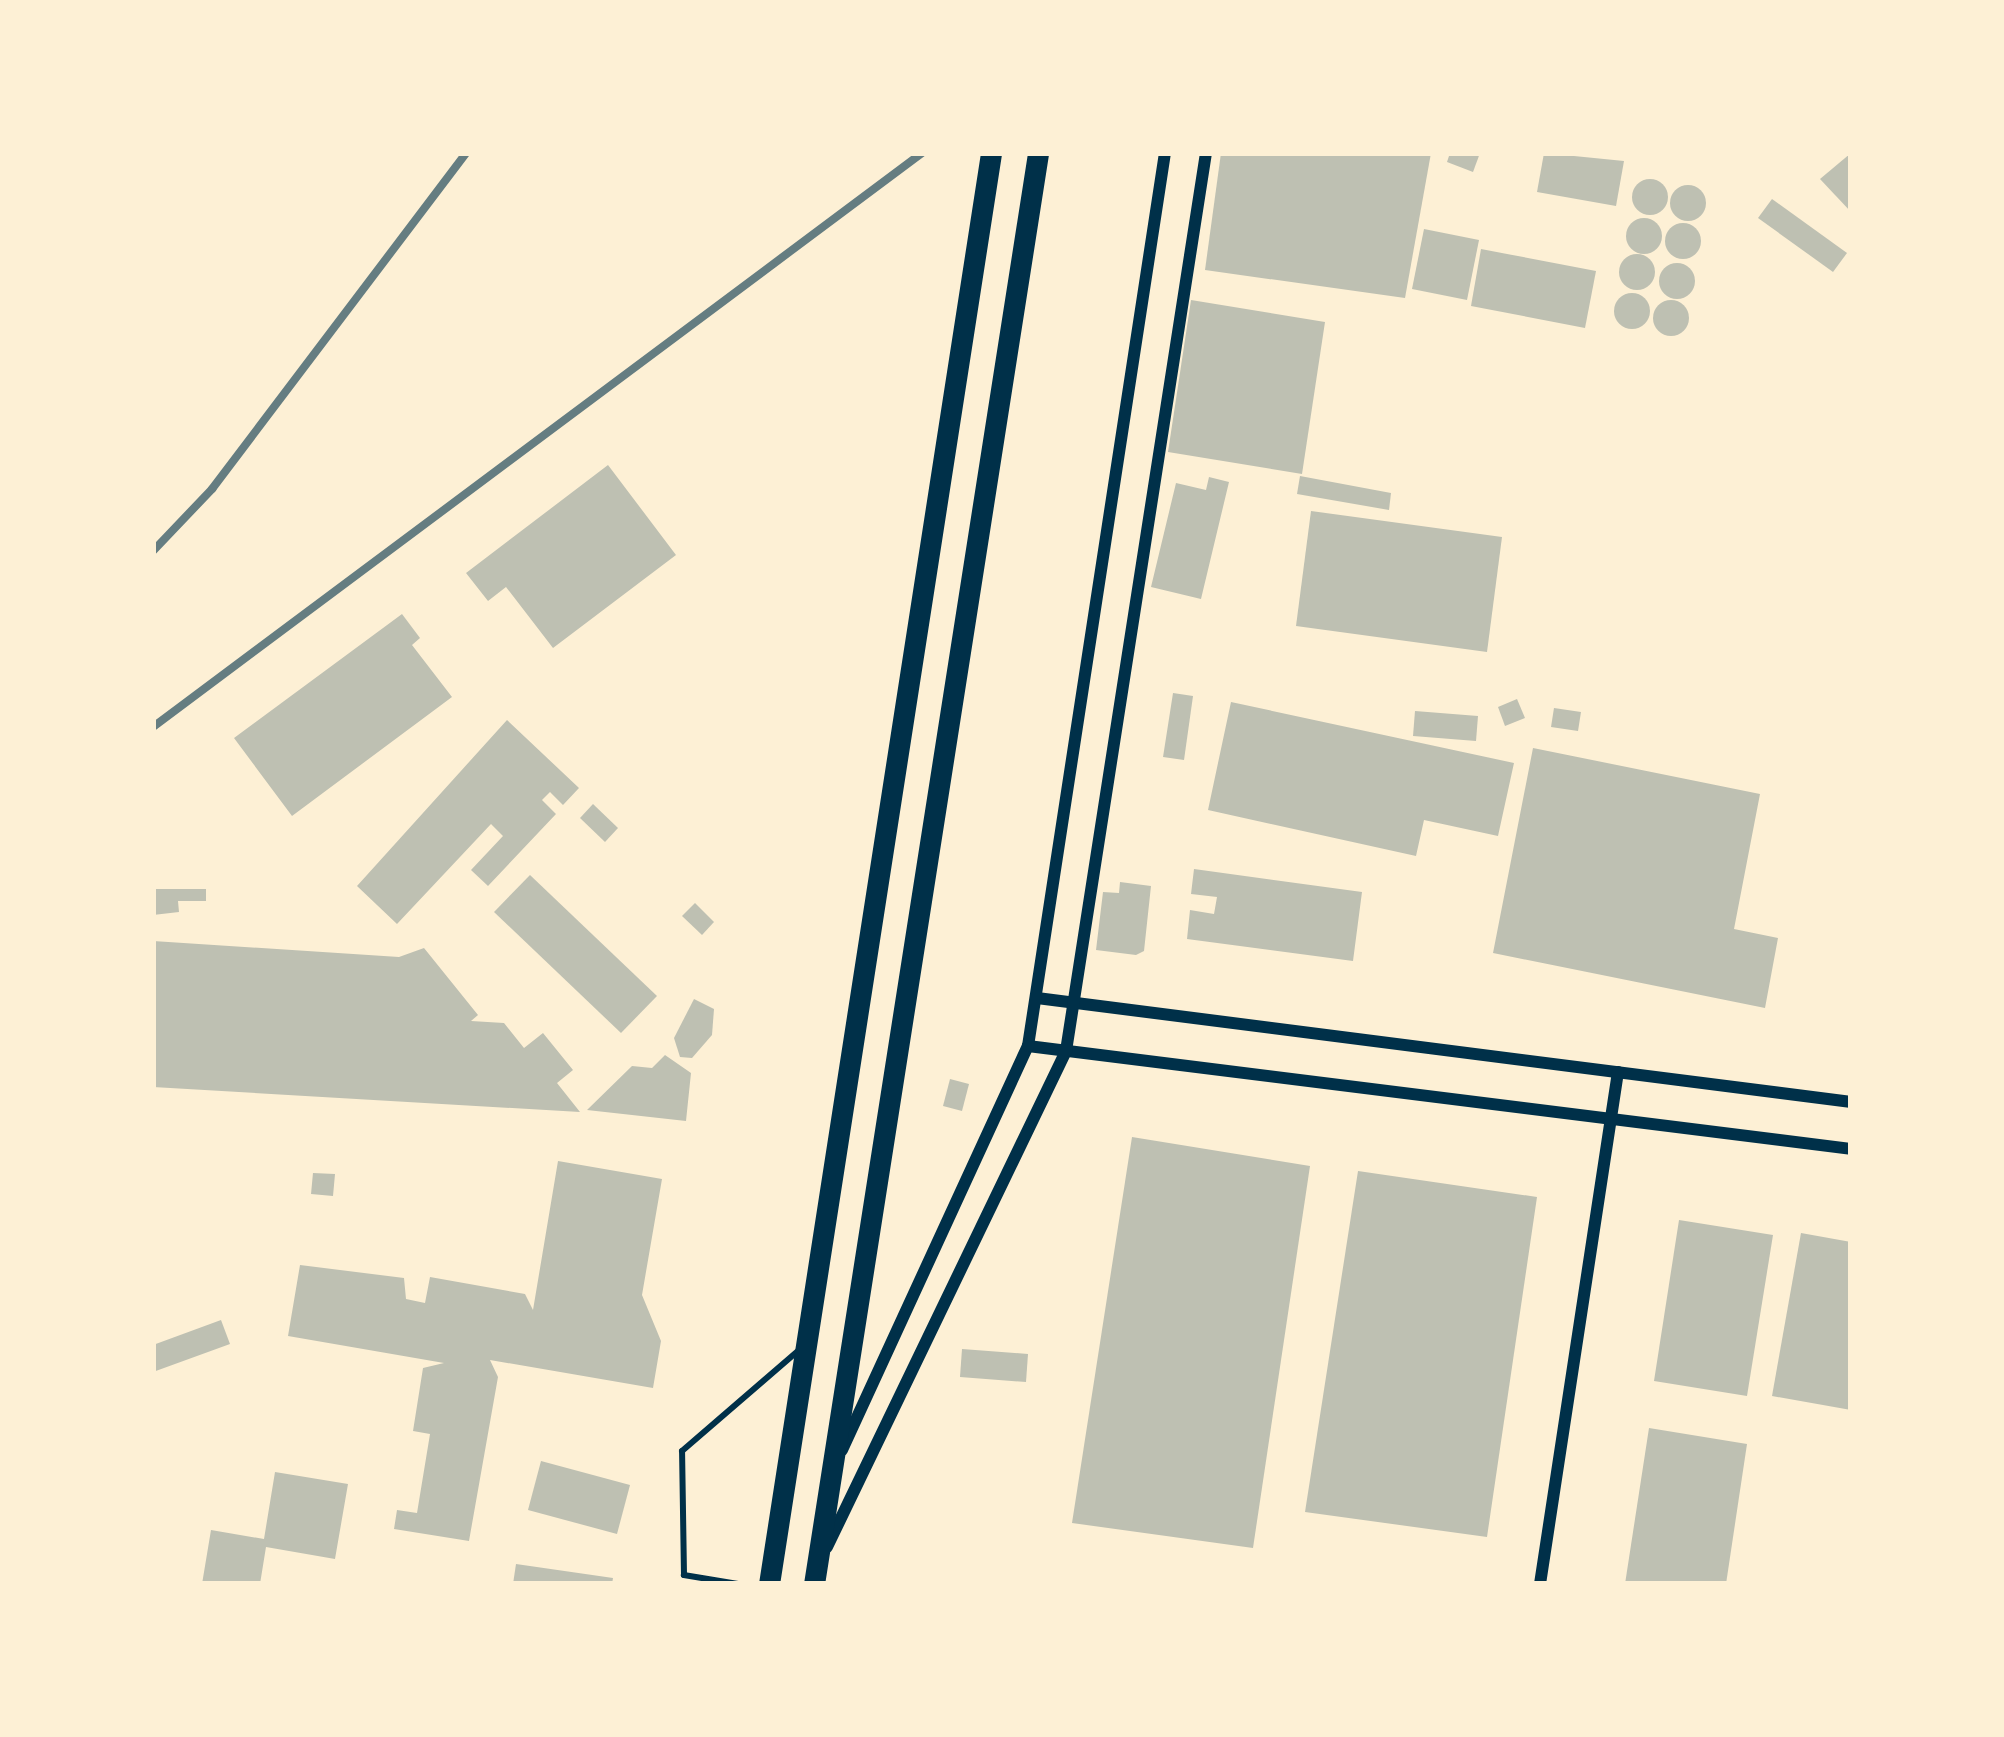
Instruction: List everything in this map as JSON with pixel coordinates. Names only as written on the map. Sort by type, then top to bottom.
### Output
[{"type":"highway","points":[[815,1577],[1039,153]]},
{"type":"highway","points":[[770,1584],[990,155]]},
{"type":"street","points":[[830,1475],[1028,1046],[1165,153]]},
{"type":"street","points":[[815,1577],[1066,1051],[1206,153]]},
{"type":"street","points":[[1037,998],[1851,1102]]},
{"type":"street","points":[[1028,1046],[1851,1150]]},
{"type":"street","points":[[1540,1584],[1618,1072]]},
{"type":"lane","points":[[738,1584],[684,1576],[682,1451],[806,1343]]},
{"type":"building","points":[[1221,153],[1431,153],[1405,298],[1205,270]]},
{"type":"building","points":[[1450,153],[1480,153],[1473,172],[1447,162]]},
{"type":"building","points":[[1544,153],[1624,161],[1616,206],[1537,192]]},
{"type":"building","points":[[1851,153],[1851,212],[1820,179]]},
{"type":"building","points":[[1650,179],[1663,184],[1668,197],[1663,210],[1650,215],[1637,210],[1632,197],[1637,184]]},
{"type":"building","points":[[1688,185],[1701,190],[1706,203],[1701,216],[1688,221],[1675,216],[1670,203],[1675,190]]},
{"type":"building","points":[[1772,199],[1847,253],[1833,272],[1758,218]]},
{"type":"building","points":[[1644,218],[1657,223],[1662,236],[1657,249],[1644,254],[1631,249],[1626,236],[1631,223]]},
{"type":"building","points":[[1683,223],[1696,228],[1701,241],[1696,254],[1683,259],[1670,254],[1665,241],[1670,228]]},
{"type":"building","points":[[1424,229],[1479,240],[1467,300],[1412,289]]},
{"type":"building","points":[[1481,249],[1596,271],[1585,328],[1471,306]]},
{"type":"building","points":[[1637,254],[1650,259],[1655,272],[1650,285],[1637,290],[1624,285],[1619,272],[1624,259]]},
{"type":"building","points":[[1677,263],[1690,268],[1695,281],[1690,294],[1677,299],[1664,294],[1659,281],[1664,268]]},
{"type":"building","points":[[1632,293],[1645,298],[1650,311],[1645,324],[1632,329],[1619,324],[1614,311],[1619,298]]},
{"type":"building","points":[[1191,300],[1325,322],[1302,474],[1168,452]]},
{"type":"building","points":[[1671,300],[1684,305],[1689,318],[1684,331],[1671,336],[1658,331],[1653,318],[1658,305]]},
{"type":"building","points":[[608,465],[676,555],[553,648],[506,587],[488,601],[466,573]]},
{"type":"building","points":[[1300,476],[1391,493],[1389,510],[1297,494]]},
{"type":"building","points":[[1209,477],[1229,482],[1201,599],[1151,587],[1176,483],[1206,490]]},
{"type":"building","points":[[1311,511],[1502,537],[1487,652],[1296,626]]},
{"type":"building","points":[[402,614],[420,638],[412,645],[452,697],[292,816],[234,738]]},
{"type":"building","points":[[1173,693],[1193,696],[1184,760],[1163,757]]},
{"type":"building","points":[[1517,699],[1525,718],[1505,726],[1498,707]]},
{"type":"building","points":[[1231,702],[1514,763],[1498,836],[1424,820],[1416,856],[1208,810]]},
{"type":"building","points":[[1554,708],[1581,712],[1578,731],[1551,727]]},
{"type":"building","points":[[1415,711],[1478,716],[1476,741],[1413,736]]},
{"type":"building","points":[[507,720],[579,788],[563,805],[550,792],[542,800],[556,814],[488,886],[471,870],[503,836],[491,824],[397,924],[357,886]]},
{"type":"building","points":[[1533,748],[1760,794],[1734,929],[1778,938],[1765,1008],[1493,953]]},
{"type":"building","points":[[593,804],[618,828],[605,842],[580,818]]},
{"type":"building","points":[[1194,869],[1362,892],[1353,961],[1187,939],[1190,910],[1214,914],[1217,897],[1191,894]]},
{"type":"building","points":[[530,875],[657,996],[621,1033],[494,912]]},
{"type":"building","points":[[1120,882],[1151,886],[1144,951],[1136,955],[1096,950],[1103,892],[1119,893]]},
{"type":"building","points":[[153,889],[206,889],[206,901],[178,901],[179,912],[153,915]]},
{"type":"building","points":[[695,903],[714,922],[702,935],[682,916]]},
{"type":"building","points":[[153,941],[399,957],[424,948],[478,1015],[471,1021],[504,1023],[524,1048],[543,1033],[573,1070],[557,1083],[580,1112],[153,1087]]},
{"type":"building","points":[[694,999],[714,1009],[712,1035],[692,1058],[680,1057],[674,1038]]},
{"type":"building","points":[[665,1055],[691,1073],[686,1121],[587,1110],[632,1066],[652,1068]]},
{"type":"building","points":[[950,1079],[969,1084],[962,1111],[943,1106]]},
{"type":"building","points":[[1132,1137],[1310,1166],[1253,1548],[1072,1523]]},
{"type":"building","points":[[558,1161],[662,1179],[642,1295],[661,1341],[653,1388],[490,1360],[498,1377],[469,1541],[394,1529],[397,1510],[417,1513],[430,1434],[413,1431],[423,1368],[444,1363],[288,1336],[300,1265],[404,1278],[406,1299],[425,1303],[430,1277],[525,1294],[533,1310]]},
{"type":"building","points":[[1358,1171],[1537,1197],[1487,1537],[1305,1512]]},
{"type":"building","points":[[313,1173],[335,1174],[333,1196],[311,1194]]},
{"type":"building","points":[[1679,1220],[1773,1235],[1747,1396],[1654,1381]]},
{"type":"building","points":[[1801,1233],[1851,1242],[1851,1410],[1772,1396]]},
{"type":"building","points":[[221,1320],[230,1344],[153,1372],[153,1345]]},
{"type":"building","points":[[962,1349],[1028,1354],[1026,1382],[960,1377]]},
{"type":"building","points":[[1649,1428],[1747,1444],[1726,1584],[1625,1584]]},
{"type":"building","points":[[541,1461],[630,1485],[617,1534],[528,1510]]},
{"type":"building","points":[[275,1472],[348,1484],[335,1559],[266,1547],[260,1584],[202,1584],[211,1530],[264,1539]]},
{"type":"building","points":[[516,1564],[613,1578],[612,1584],[513,1584]]},
{"type":"railway","points":[[153,551],[212,489],[466,153]]},
{"type":"railway","points":[[153,727],[922,153]]}]
